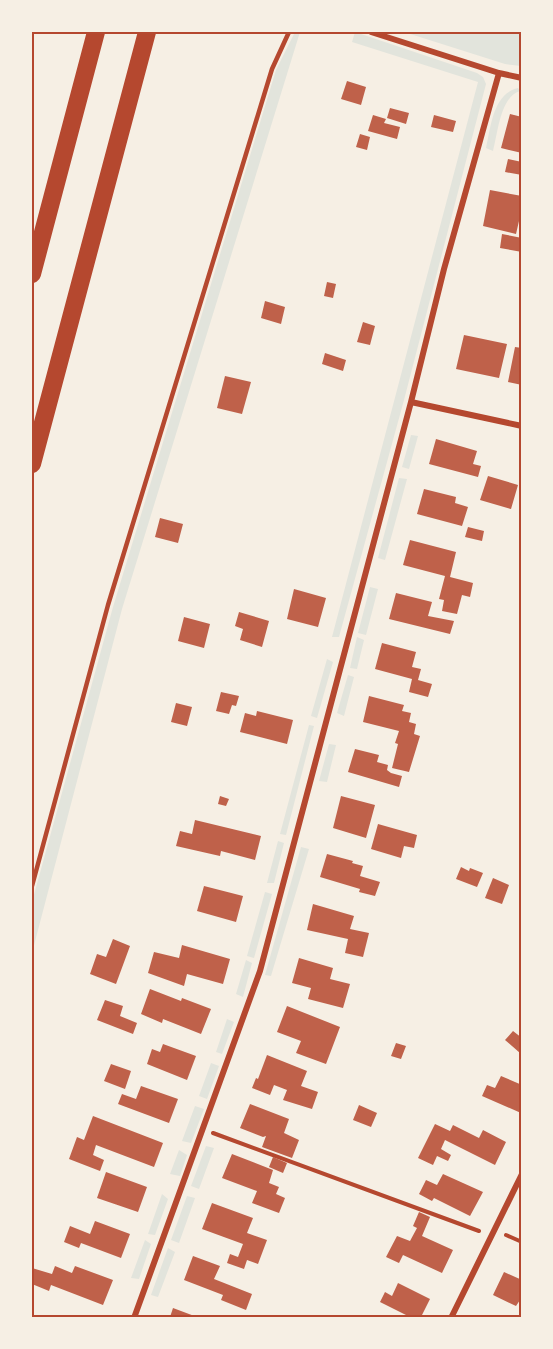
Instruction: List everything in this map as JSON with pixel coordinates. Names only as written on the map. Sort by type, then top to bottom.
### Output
[{"type":"highway","points":[[32,274],[96,32]]},
{"type":"highway","points":[[32,464],[147,32]]},
{"type":"street","points":[[371,32],[499,73],[522,78]]},
{"type":"street","points":[[134,1317],[260,971],[411,402],[444,268],[499,73]]},
{"type":"street","points":[[411,402],[522,426]]},
{"type":"street","points":[[451,1317],[522,1174]]},
{"type":"lane","points":[[32,886],[108,605],[272,69],[289,32]]},
{"type":"path","points":[[203,1130],[491,1236]]},
{"type":"shaded area","points":[[295,32],[300,32],[122,609],[32,953],[32,902],[113,607],[276,70]]},
{"type":"shaded area","points":[[355,32],[477,73],[483,77],[486,84],[404,400],[339,637],[332,637],[478,82],[352,42]]},
{"type":"shaded area","points":[[404,32],[521,32],[521,66],[505,64]]},
{"type":"shaded area","points":[[518,88],[520,91],[508,100],[504,108],[493,151],[486,148],[498,104],[510,91]]},
{"type":"shaded area","points":[[411,435],[418,436],[409,469],[402,467]]},
{"type":"shaded area","points":[[399,478],[407,479],[385,560],[378,558]]},
{"type":"shaded area","points":[[370,587],[378,589],[366,635],[358,633]]},
{"type":"shaded area","points":[[357,637],[364,640],[357,669],[350,668]]},
{"type":"shaded area","points":[[327,659],[333,662],[317,718],[311,716]]},
{"type":"shaded area","points":[[348,675],[354,677],[344,716],[337,713]]},
{"type":"shaded area","points":[[309,725],[314,726],[286,835],[280,834]]},
{"type":"shaded area","points":[[329,744],[336,745],[327,782],[319,781]]},
{"type":"shaded area","points":[[278,841],[284,843],[274,883],[267,883]]},
{"type":"shaded area","points":[[301,847],[309,849],[271,976],[265,975]]},
{"type":"shaded area","points":[[265,892],[272,894],[254,958],[247,956]]},
{"type":"shaded area","points":[[246,960],[252,963],[243,997],[236,994]]},
{"type":"shaded area","points":[[227,1019],[234,1022],[222,1054],[216,1052]]},
{"type":"shaded area","points":[[211,1063],[219,1066],[207,1099],[199,1096]]},
{"type":"shaded area","points":[[195,1106],[204,1109],[191,1143],[182,1141]]},
{"type":"shaded area","points":[[206,1146],[214,1148],[199,1189],[191,1186]]},
{"type":"shaded area","points":[[179,1150],[187,1155],[180,1176],[170,1174]]},
{"type":"shaded area","points":[[162,1194],[168,1199],[155,1235],[148,1234]]},
{"type":"shaded area","points":[[187,1196],[195,1198],[179,1243],[171,1240]]},
{"type":"shaded area","points":[[145,1240],[151,1244],[139,1279],[131,1278]]},
{"type":"shaded area","points":[[168,1248],[175,1252],[158,1297],[151,1295]]},
{"type":"building","points":[[347,81],[366,87],[361,105],[341,99]]},
{"type":"building","points":[[390,108],[409,113],[406,124],[387,118]]},
{"type":"building","points":[[510,114],[522,117],[522,153],[501,148]]},
{"type":"building","points":[[373,115],[386,119],[384,123],[400,127],[397,139],[368,131]]},
{"type":"building","points":[[434,115],[456,121],[453,132],[431,127]]},
{"type":"building","points":[[360,134],[370,137],[367,150],[356,147]]},
{"type":"building","points":[[508,159],[522,162],[522,175],[505,172]]},
{"type":"building","points":[[490,190],[522,196],[522,208],[516,234],[483,226]]},
{"type":"building","points":[[502,234],[522,238],[522,252],[500,248]]},
{"type":"building","points":[[327,282],[336,284],[333,298],[324,296]]},
{"type":"building","points":[[265,301],[285,307],[281,324],[261,318]]},
{"type":"building","points":[[363,322],[375,326],[370,345],[357,342]]},
{"type":"building","points":[[464,335],[507,344],[499,378],[456,369]]},
{"type":"building","points":[[515,347],[522,348],[522,385],[508,382]]},
{"type":"building","points":[[325,353],[346,360],[343,371],[322,364]]},
{"type":"building","points":[[225,376],[251,382],[242,414],[217,408]]},
{"type":"building","points":[[436,439],[477,451],[473,464],[481,466],[478,477],[429,464]]},
{"type":"building","points":[[488,476],[518,485],[511,509],[480,500]]},
{"type":"building","points":[[424,489],[456,497],[455,503],[468,507],[462,526],[417,514]]},
{"type":"building","points":[[160,518],[183,524],[178,543],[155,537]]},
{"type":"building","points":[[468,527],[484,531],[482,541],[465,537]]},
{"type":"building","points":[[410,540],[456,552],[450,577],[473,583],[470,597],[462,595],[457,614],[442,611],[444,600],[439,599],[445,576],[403,565]]},
{"type":"building","points":[[294,589],[326,598],[318,627],[287,619]]},
{"type":"building","points":[[396,593],[432,602],[428,616],[454,621],[450,634],[389,619]]},
{"type":"building","points":[[239,612],[269,621],[262,647],[240,640],[243,629],[235,626]]},
{"type":"building","points":[[184,617],[210,624],[204,648],[178,641]]},
{"type":"building","points":[[382,643],[416,652],[412,667],[421,669],[418,680],[432,684],[428,697],[409,692],[412,679],[375,669]]},
{"type":"building","points":[[221,692],[239,696],[236,706],[232,705],[229,714],[216,711]]},
{"type":"building","points":[[369,696],[404,705],[402,711],[411,713],[409,722],[416,724],[414,734],[420,736],[409,772],[392,768],[399,731],[363,722]]},
{"type":"building","points":[[176,703],[192,707],[187,726],[171,722]]},
{"type":"building","points":[[257,711],[293,720],[287,744],[240,732],[245,713],[256,716]]},
{"type":"building","points":[[355,749],[379,755],[377,762],[388,765],[387,770],[391,773],[402,776],[399,787],[348,772]]},
{"type":"building","points":[[220,796],[229,799],[226,806],[218,804]]},
{"type":"building","points":[[341,796],[375,805],[366,838],[333,828]]},
{"type":"building","points":[[195,820],[261,836],[255,860],[221,851],[220,856],[176,846],[180,831],[192,834]]},
{"type":"building","points":[[378,824],[417,835],[414,848],[404,846],[401,858],[371,849]]},
{"type":"building","points":[[327,854],[363,866],[360,876],[380,882],[375,896],[320,877]]},
{"type":"building","points":[[461,867],[483,873],[477,887],[456,879]]},
{"type":"building","points":[[493,878],[509,885],[502,904],[485,898]]},
{"type":"building","points":[[204,886],[243,896],[236,922],[197,911]]},
{"type":"building","points":[[313,904],[354,916],[350,929],[369,933],[363,957],[345,953],[348,939],[307,930]]},
{"type":"building","points":[[113,939],[130,946],[116,984],[90,974],[97,954],[106,957]]},
{"type":"building","points":[[182,945],[230,959],[223,984],[187,974],[184,986],[148,973],[154,952],[179,958]]},
{"type":"building","points":[[299,958],[333,968],[330,979],[350,984],[343,1008],[308,999],[311,988],[292,983]]},
{"type":"building","points":[[150,989],[211,1009],[201,1034],[163,1019],[162,1023],[141,1014]]},
{"type":"building","points":[[105,1000],[123,1006],[120,1016],[137,1023],[133,1034],[97,1020]]},
{"type":"building","points":[[287,1006],[340,1027],[326,1064],[296,1053],[301,1041],[277,1032]]},
{"type":"building","points":[[513,1031],[522,1038],[520,1053],[505,1040]]},
{"type":"building","points":[[396,1043],[406,1046],[401,1059],[391,1056]]},
{"type":"building","points":[[163,1044],[196,1056],[187,1080],[147,1064],[152,1049],[160,1052]]},
{"type":"building","points":[[267,1055],[307,1071],[301,1086],[318,1092],[312,1109],[283,1100],[287,1090],[274,1085],[270,1095],[252,1088]]},
{"type":"building","points":[[111,1064],[131,1071],[125,1089],[104,1081]]},
{"type":"building","points":[[501,1076],[522,1085],[521,1113],[482,1096],[487,1085],[495,1088]]},
{"type":"building","points":[[141,1086],[178,1099],[169,1123],[118,1104],[122,1094],[136,1099]]},
{"type":"building","points":[[250,1104],[289,1119],[284,1133],[299,1140],[292,1158],[262,1147],[266,1136],[263,1137],[240,1128]]},
{"type":"building","points":[[359,1105],[377,1113],[371,1127],[353,1120]]},
{"type":"building","points":[[93,1116],[163,1143],[154,1167],[96,1145],[93,1155],[104,1160],[100,1171],[69,1159],[77,1137],[84,1140]]},
{"type":"building","points":[[435,1124],[450,1131],[453,1125],[479,1138],[483,1130],[506,1142],[495,1165],[445,1140],[441,1149],[451,1155],[448,1161],[437,1156],[433,1165],[418,1158]]},
{"type":"building","points":[[232,1154],[273,1170],[269,1183],[279,1187],[276,1194],[285,1198],[279,1213],[252,1203],[257,1191],[222,1178]]},
{"type":"building","points":[[273,1157],[287,1163],[283,1173],[269,1167]]},
{"type":"building","points":[[106,1172],[147,1187],[138,1212],[97,1198]]},
{"type":"building","points":[[443,1174],[483,1192],[470,1216],[434,1198],[432,1201],[419,1194],[426,1180],[437,1185]]},
{"type":"building","points":[[212,1203],[253,1218],[247,1233],[267,1240],[258,1264],[247,1260],[244,1269],[227,1263],[230,1254],[238,1257],[243,1244],[202,1229]]},
{"type":"building","points":[[419,1212],[430,1217],[422,1236],[453,1250],[442,1273],[403,1255],[399,1263],[386,1257],[397,1236],[410,1241],[417,1228],[413,1226]]},
{"type":"building","points":[[95,1221],[130,1234],[121,1258],[81,1243],[79,1248],[64,1242],[70,1226],[90,1234]]},
{"type":"building","points":[[193,1256],[220,1266],[214,1279],[252,1294],[246,1310],[221,1300],[223,1295],[184,1280]]},
{"type":"building","points":[[55,1266],[72,1273],[75,1266],[113,1280],[103,1305],[51,1285],[49,1291],[32,1284],[32,1268],[52,1274]]},
{"type":"building","points":[[504,1272],[522,1280],[522,1297],[516,1306],[493,1295]]},
{"type":"building","points":[[398,1283],[430,1299],[421,1317],[410,1317],[380,1302],[385,1292],[392,1296]]},
{"type":"building","points":[[173,1308],[197,1317],[170,1317]]}]
